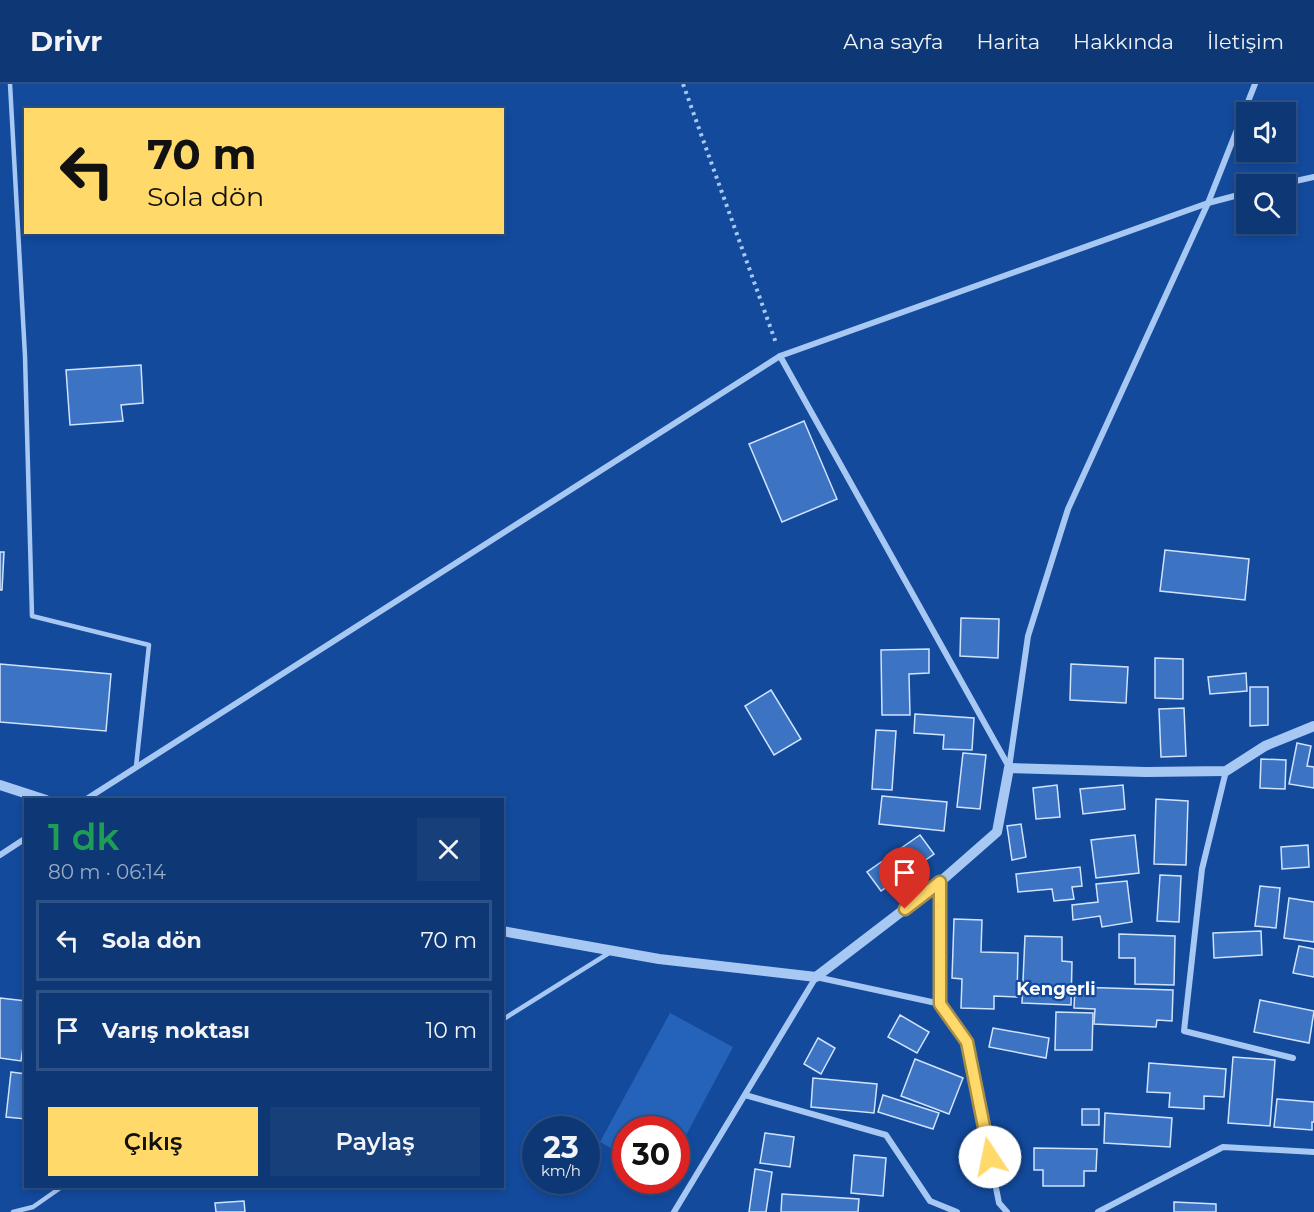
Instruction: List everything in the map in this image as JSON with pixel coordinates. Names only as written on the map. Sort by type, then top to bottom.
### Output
[{"type":"street","points":[[674,1212],[816,977],[940,882],[997,832],[1009,768],[1028,636],[1068,509],[1208,202],[1255,84]]},
{"type":"street","points":[[1296,181],[1314,177]]},
{"type":"street","points":[[88,798],[780,356],[1208,202],[1236,195]]},
{"type":"street","points":[[780,356],[1009,768]]},
{"type":"street","points":[[1009,768],[1146,772],[1226,771],[1265,746],[1314,726]]},
{"type":"street","points":[[1226,771],[1202,869],[1185,1031],[1293,1058]]},
{"type":"street","points":[[0,785],[39,798]]},
{"type":"street","points":[[0,855],[24,839]]},
{"type":"street","points":[[940,882],[940,1004],[967,1042],[999,1203],[1007,1212]]},
{"type":"street","points":[[504,931],[659,959],[816,977],[940,1004]]},
{"type":"street","points":[[745,1095],[886,1136],[930,1200],[957,1212]]},
{"type":"street","points":[[1098,1212],[1223,1147],[1314,1152]]},
{"type":"street","points":[[679,1204],[680,1212]]},
{"type":"lane","points":[[10,84],[25,356],[32,616],[149,645],[136,767]]},
{"type":"lane","points":[[504,1019],[613,951]]},
{"type":"lane","points":[[13,1212],[33,1207],[60,1188]]},
{"type":"path","points":[[683,84],[780,356]]},
{"type":"shaded area","points":[[670,1013],[733,1047],[690,1128],[690,1116],[614,1116]]},
{"type":"shaded area","points":[[612,1120],[612,1149],[600,1142]]},
{"type":"building","points":[[141,365],[143,403],[121,405],[123,421],[70,425],[66,370]]},
{"type":"building","points":[[804,421],[837,499],[782,522],[749,444]]},
{"type":"building","points":[[1165,550],[1249,559],[1245,600],[1160,591]]},
{"type":"building","points":[[0,552],[4,552],[2,590],[0,590]]},
{"type":"building","points":[[961,618],[999,619],[998,658],[960,656]]},
{"type":"building","points":[[929,649],[929,673],[909,674],[910,715],[882,715],[881,650]]},
{"type":"building","points":[[1155,658],[1183,659],[1183,699],[1155,698]]},
{"type":"building","points":[[0,664],[111,674],[106,731],[0,722]]},
{"type":"building","points":[[1071,664],[1128,667],[1126,703],[1070,700]]},
{"type":"building","points":[[1246,673],[1247,691],[1210,694],[1208,677]]},
{"type":"building","points":[[1250,687],[1268,687],[1268,725],[1250,726]]},
{"type":"building","points":[[771,690],[801,739],[774,755],[745,706]]},
{"type":"building","points":[[1184,708],[1186,756],[1161,757],[1159,709]]},
{"type":"building","points":[[915,714],[974,718],[972,750],[943,749],[944,735],[914,733]]},
{"type":"building","points":[[876,730],[896,731],[892,790],[872,789]]},
{"type":"building","points":[[1297,743],[1311,746],[1307,766],[1314,767],[1314,788],[1289,784]]},
{"type":"building","points":[[963,753],[986,755],[980,809],[957,807]]},
{"type":"building","points":[[1261,759],[1286,760],[1285,789],[1260,788]]},
{"type":"building","points":[[1057,785],[1060,817],[1036,819],[1033,788]]},
{"type":"building","points":[[1123,785],[1125,809],[1083,814],[1080,789]]},
{"type":"building","points":[[882,796],[947,802],[944,831],[879,824]]},
{"type":"building","points":[[1156,799],[1188,801],[1186,865],[1154,864]]},
{"type":"building","points":[[1021,824],[1026,857],[1012,860],[1007,826]]},
{"type":"building","points":[[920,835],[934,854],[881,891],[867,872]]},
{"type":"building","points":[[1135,835],[1139,873],[1096,878],[1091,840]]},
{"type":"building","points":[[1308,845],[1309,867],[1282,869],[1281,847]]},
{"type":"building","points":[[1080,867],[1082,886],[1072,887],[1074,899],[1054,901],[1052,889],[1018,892],[1016,874]]},
{"type":"building","points":[[1160,875],[1181,876],[1179,922],[1157,921]]},
{"type":"building","points":[[1127,881],[1132,922],[1102,927],[1100,916],[1073,920],[1072,905],[1098,902],[1096,884]]},
{"type":"building","points":[[1260,886],[1280,888],[1276,928],[1255,926]]},
{"type":"building","points":[[1289,898],[1314,902],[1314,942],[1284,938]]},
{"type":"building","points":[[954,919],[982,920],[981,952],[1018,953],[1017,997],[994,996],[994,1009],[961,1008],[962,979],[952,978]]},
{"type":"building","points":[[1261,931],[1262,955],[1214,958],[1213,933]]},
{"type":"building","points":[[1119,934],[1175,936],[1174,985],[1135,984],[1135,958],[1119,958]]},
{"type":"building","points":[[1025,936],[1062,937],[1062,961],[1072,962],[1071,1005],[1022,1003]]},
{"type":"building","points":[[1299,946],[1314,949],[1314,977],[1293,973]]},
{"type":"building","points":[[1075,987],[1173,990],[1172,1021],[1157,1020],[1156,1027],[1094,1024],[1095,1009],[1074,1008]]},
{"type":"building","points":[[0,998],[24,1001],[24,1039],[21,1061],[0,1058]]},
{"type":"building","points":[[1260,1000],[1314,1011],[1309,1043],[1254,1032]]},
{"type":"building","points":[[1056,1012],[1093,1013],[1092,1050],[1055,1050]]},
{"type":"building","points":[[900,1015],[929,1032],[917,1053],[888,1037]]},
{"type":"building","points":[[993,1028],[1049,1038],[1046,1058],[989,1047]]},
{"type":"building","points":[[818,1038],[835,1048],[821,1074],[804,1064]]},
{"type":"building","points":[[1233,1057],[1275,1060],[1270,1126],[1228,1123]]},
{"type":"building","points":[[915,1059],[963,1078],[949,1114],[901,1096]]},
{"type":"building","points":[[1149,1063],[1226,1069],[1224,1097],[1204,1096],[1204,1109],[1169,1107],[1170,1093],[1147,1092]]},
{"type":"building","points":[[11,1072],[24,1074],[24,1119],[6,1117]]},
{"type":"building","points":[[813,1078],[877,1084],[874,1113],[811,1107]]},
{"type":"building","points":[[883,1095],[939,1113],[933,1129],[878,1112]]},
{"type":"building","points":[[1277,1099],[1314,1102],[1312,1130],[1274,1127]]},
{"type":"building","points":[[1082,1109],[1099,1109],[1099,1125],[1082,1125]]},
{"type":"building","points":[[1105,1113],[1172,1118],[1170,1147],[1104,1143]]},
{"type":"building","points":[[765,1133],[794,1137],[790,1167],[760,1163]]},
{"type":"building","points":[[1034,1148],[1097,1149],[1096,1171],[1084,1171],[1084,1186],[1043,1186],[1043,1170],[1034,1170]]},
{"type":"building","points":[[854,1155],[886,1158],[883,1196],[851,1193]]},
{"type":"building","points":[[755,1169],[772,1172],[766,1212],[749,1212]]},
{"type":"building","points":[[782,1194],[859,1199],[858,1212],[781,1212]]},
{"type":"building","points":[[244,1201],[245,1212],[216,1212],[215,1203]]},
{"type":"building","points":[[1174,1202],[1216,1204],[1216,1212],[1174,1212]]},
{"type":"district","name":"Kengerli","points":[[1056,989]]},
{"type":"route","points":[[905,909],[940,882],[940,1004],[967,1042],[990,1157]]}]
